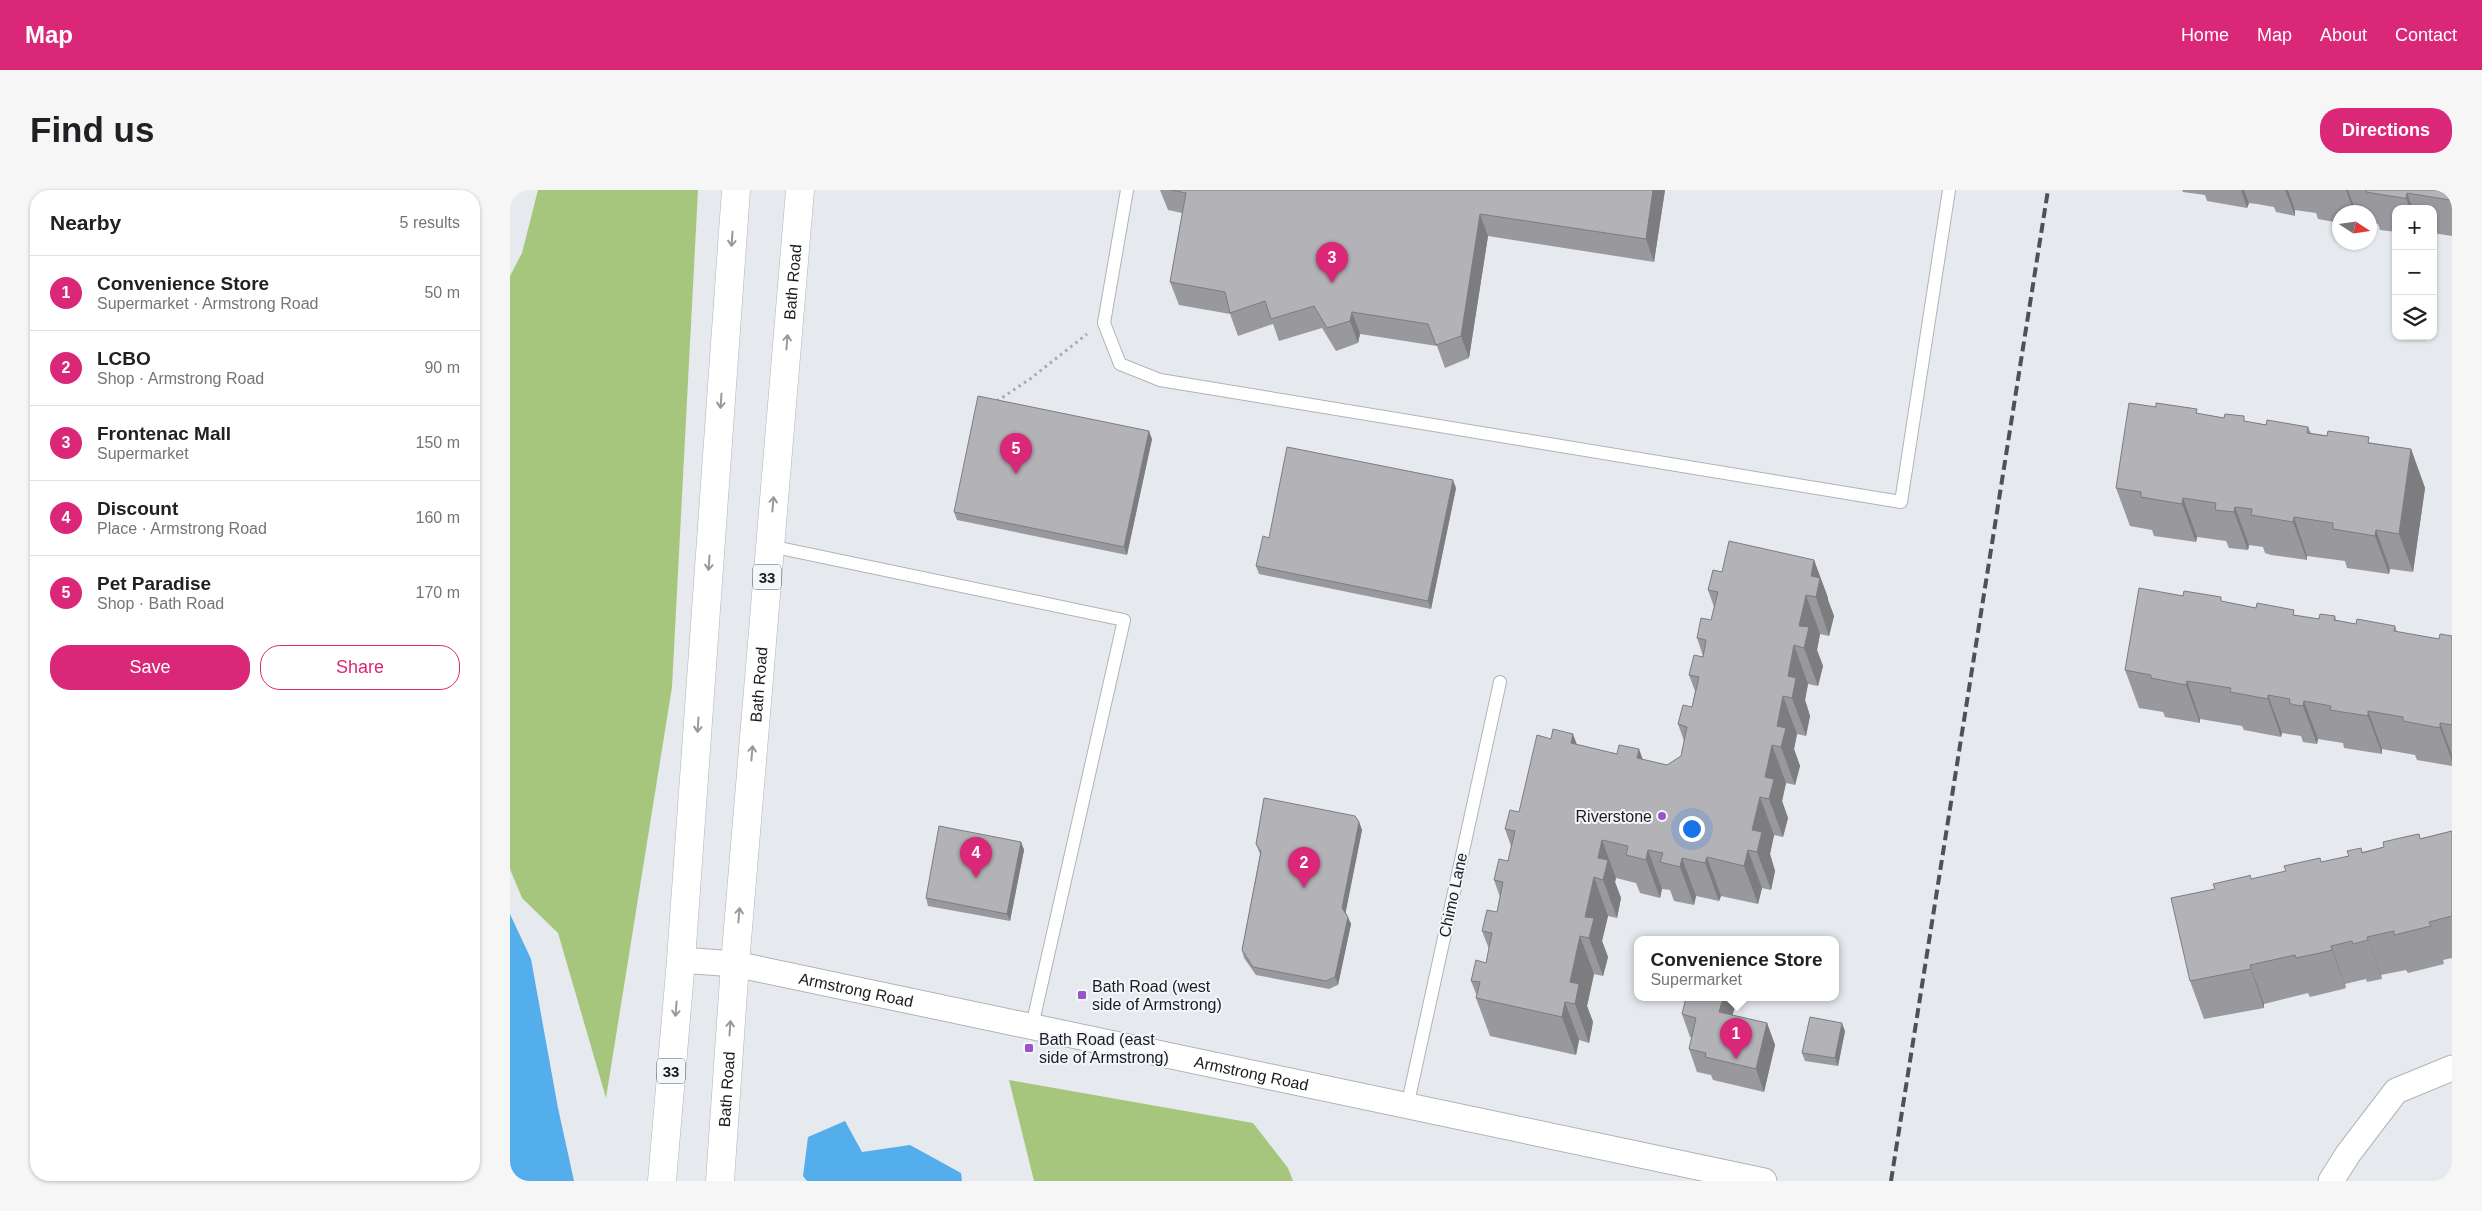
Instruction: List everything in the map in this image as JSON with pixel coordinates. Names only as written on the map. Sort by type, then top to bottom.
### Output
[{"type":"main road","name":"33","points":[[662,1181],[681,960],[736,190]]},
{"type":"main road","name":"Bath Road","points":[[720,1181],[735,964],[800,190]]},
{"type":"street","name":"Armstrong Road","points":[[681,960],[735,964],[1764,1181]]},
{"type":"street","points":[[2331,1181],[2348,1154],[2396,1091],[2452,1068]]},
{"type":"lane","points":[[1127,190],[1104,323],[1120,364],[1160,380],[1901,502],[1949,190]]},
{"type":"lane","points":[[770,546],[1124,620],[1032,1026]]},
{"type":"lane","name":"Chimo Lane","points":[[1407,1107],[1500,682]]},
{"type":"path","points":[[997,400],[1030,379],[1104,323]]},
{"type":"green space","points":[[538,190],[698,190],[672,687],[606,1098],[558,933],[522,898],[510,869],[510,276],[522,253]]},
{"type":"green space","points":[[1009,1080],[1253,1123],[1288,1168],[1293,1181],[1034,1181]]},
{"type":"water","points":[[510,914],[531,959],[558,1108],[574,1181],[510,1181]]},
{"type":"water","points":[[845,1121],[862,1152],[910,1145],[961,1173],[962,1181],[807,1181],[803,1176],[808,1137]]},
{"type":"building","points":[[1171,190],[1653,190],[1646,239],[1480,214],[1461,336],[1436,345],[1428,324],[1352,312],[1350,321],[1327,328],[1314,306],[1271,319],[1265,301],[1230,313],[1225,292],[1170,282],[1186,193]]},
{"type":"building","points":[[2366,190],[2452,190],[2450,200],[2407,193],[2406,198],[2403,198],[2366,192]]},
{"type":"building","points":[[978,396],[1149,431],[1124,547],[954,512]]},
{"type":"building","points":[[2129,403],[2156,407],[2156,403],[2197,409],[2196,413],[2224,418],[2225,414],[2244,416],[2244,421],[2266,425],[2267,420],[2308,427],[2307,433],[2327,436],[2328,431],[2369,437],[2368,443],[2411,449],[2399,534],[2376,530],[2375,536],[2333,529],[2333,523],[2294,517],[2293,522],[2251,515],[2252,509],[2235,507],[2234,512],[2215,510],[2216,503],[2183,498],[2182,504],[2141,497],[2141,492],[2116,488]]},
{"type":"building","points":[[1287,447],[1453,480],[1428,601],[1256,566],[1263,536],[1269,538]]},
{"type":"building","name":"Riverstone","points":[[1729,541],[1814,560],[1811,576],[1820,578],[1816,597],[1806,595],[1799,626],[1809,627],[1804,648],[1794,645],[1788,676],[1796,678],[1792,698],[1783,696],[1777,726],[1786,728],[1781,747],[1772,745],[1765,777],[1774,779],[1769,799],[1760,797],[1752,830],[1762,832],[1757,852],[1748,850],[1744,866],[1707,857],[1705,863],[1682,858],[1680,867],[1660,862],[1663,853],[1648,850],[1646,860],[1626,855],[1628,846],[1602,840],[1598,858],[1608,860],[1603,880],[1594,877],[1585,917],[1594,918],[1589,938],[1580,936],[1570,982],[1579,984],[1575,1004],[1565,1002],[1562,1017],[1476,998],[1480,982],[1471,981],[1476,960],[1486,963],[1492,933],[1482,931],[1487,910],[1497,912],[1503,882],[1494,880],[1499,859],[1508,861],[1515,831],[1505,829],[1510,810],[1519,812],[1537,735],[1551,739],[1553,729],[1573,734],[1571,743],[1617,754],[1619,745],[1639,749],[1637,758],[1667,765],[1681,756],[1687,727],[1678,724],[1683,705],[1692,707],[1699,677],[1689,675],[1694,655],[1703,657],[1706,640],[1697,638],[1701,618],[1711,620],[1718,592],[1708,590],[1713,570],[1722,572]]},
{"type":"building","points":[[2139,588],[2183,596],[2184,591],[2221,597],[2221,601],[2256,608],[2257,603],[2294,610],[2293,615],[2319,619],[2320,614],[2335,616],[2334,620],[2356,624],[2357,619],[2395,626],[2394,631],[2439,639],[2440,634],[2452,636],[2452,725],[2440,723],[2440,728],[2403,721],[2403,717],[2368,711],[2368,716],[2330,710],[2331,706],[2304,701],[2303,706],[2295,705],[2289,703],[2290,699],[2268,695],[2268,699],[2230,692],[2231,688],[2187,681],[2186,685],[2151,678],[2151,675],[2125,670]]},
{"type":"building","points":[[1264,798],[1355,816],[1359,822],[1342,908],[1348,917],[1335,977],[1326,981],[1253,967],[1242,950],[1261,852],[1256,844]]},
{"type":"building","points":[[939,826],[1021,842],[1007,914],[926,898]]},
{"type":"building","points":[[2452,831],[2452,916],[2429,922],[2431,926],[2394,935],[2394,931],[2367,937],[2368,940],[2353,944],[2352,941],[2331,946],[2332,950],[2329,951],[2296,958],[2295,955],[2250,965],[2251,969],[2190,981],[2171,898],[2215,889],[2213,884],[2250,875],[2251,879],[2286,871],[2284,866],[2320,858],[2321,862],[2349,856],[2347,851],[2361,848],[2362,853],[2384,847],[2383,842],[2419,834],[2420,839]]},
{"type":"building","points":[[1685,1001],[1722,1001],[1719,1012],[1767,1023],[1756,1069],[1705,1057],[1706,1053],[1689,1049],[1696,1018],[1682,1014]]},
{"type":"building","points":[[1810,1017],[1842,1023],[1835,1058],[1802,1053]]},
{"type":"railway","points":[[1891,1181],[2048,190]]},
{"type":"place","name":"Frontenac Mall","points":[[1332,283]]},
{"type":"place","name":"Pet Paradise","points":[[1016,474]]},
{"type":"place","name":"Riverstone","points":[[1662,816]]},
{"type":"place","name":"Discount","points":[[976,878]]},
{"type":"place","name":"LCBO","points":[[1304,888]]},
{"type":"place","name":"Bath Road (west side of Armstrong)","points":[[1082,995]]},
{"type":"place","name":"Bath Road (east side of Armstrong)","points":[[1029,1048]]},
{"type":"place","name":"Convenience Store","points":[[1736,1059]]}]
